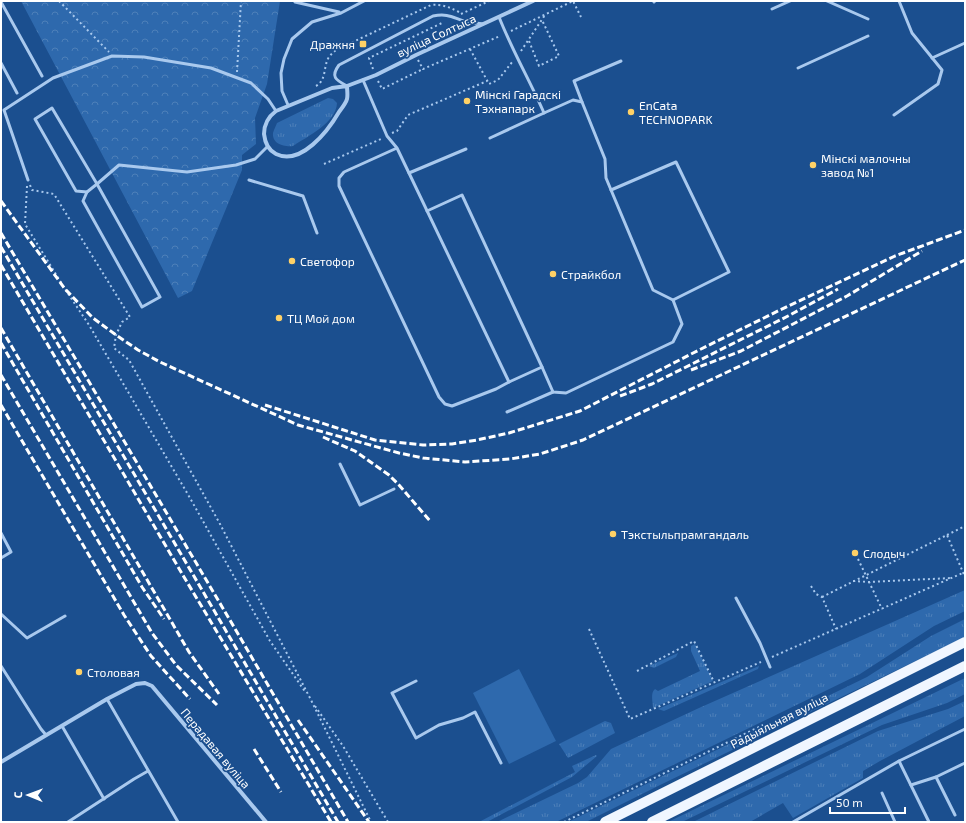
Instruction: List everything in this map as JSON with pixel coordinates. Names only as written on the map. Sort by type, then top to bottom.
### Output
[{"type":"main road","name":"Радыяльная вуліца","points":[[605,822],[965,642]]},
{"type":"main road","points":[[652,822],[965,666]]},
{"type":"street","name":"вуліца Солтыса","points":[[267,147],[264,135],[265,124],[271,115],[276,111],[332,88],[347,86],[376,75],[534,1]]},
{"type":"street","points":[[267,147],[274,153],[282,156],[295,156],[304,152],[332,124],[347,99],[347,86]]},
{"type":"street","name":"Перадавая вуліца","points":[[107,699],[136,684],[145,683],[152,686],[266,822]]},
{"type":"street","points":[[1,762],[107,699]]},
{"type":"lane","points":[[288,105],[282,91],[281,73],[284,59],[292,39],[312,22],[341,13],[359,2],[364,1]]},
{"type":"lane","points":[[772,9],[790,1]]},
{"type":"lane","points":[[827,1],[868,19]]},
{"type":"lane","points":[[894,115],[938,84],[942,70],[912,33],[898,1]]},
{"type":"lane","points":[[1,2],[42,76]]},
{"type":"lane","points":[[295,2],[341,13]]},
{"type":"lane","points":[[347,86],[337,81],[335,77],[336,70],[339,65],[433,16],[441,14],[448,15],[467,22],[483,24]]},
{"type":"lane","points":[[499,17],[544,114]]},
{"type":"lane","points":[[798,68],[868,36]]},
{"type":"lane","points":[[932,58],[965,43]]},
{"type":"lane","points":[[28,180],[4,110],[53,78],[112,56],[144,57],[211,68],[251,82],[268,98],[276,111]]},
{"type":"lane","points":[[506,412],[553,392],[566,393],[673,342],[682,324],[673,300],[653,290],[606,178],[605,159],[574,81],[621,61]]},
{"type":"lane","points":[[1,63],[17,93]]},
{"type":"lane","points":[[363,80],[387,136],[397,148],[509,382]]},
{"type":"lane","points":[[490,138],[572,100],[582,102]]},
{"type":"lane","points":[[87,192],[76,191],[34,119],[52,108],[97,184],[160,297],[142,307],[83,201],[87,192],[97,184],[119,165],[188,172],[236,165],[249,161],[255,159],[267,147]]},
{"type":"lane","points":[[397,148],[344,172],[339,178],[339,186],[439,397],[445,404],[452,406],[496,389],[542,367]]},
{"type":"lane","points":[[409,173],[466,149]]},
{"type":"lane","points":[[611,190],[676,162],[729,272],[673,300]]},
{"type":"lane","points":[[249,180],[303,196],[317,233]]},
{"type":"lane","points":[[427,211],[462,195],[553,392]]},
{"type":"lane","points":[[340,464],[360,505],[394,489]]},
{"type":"lane","points":[[1,533],[12,552],[1,558]]},
{"type":"lane","points":[[736,598],[760,643],[770,667]]},
{"type":"lane","points":[[1,614],[27,638],[65,616]]},
{"type":"lane","points":[[1,666],[46,735]]},
{"type":"lane","points":[[416,681],[392,693],[416,738],[439,725],[463,718],[475,712],[501,763]]},
{"type":"lane","points":[[107,699],[178,822]]},
{"type":"lane","points":[[62,726],[104,799]]},
{"type":"lane","points":[[793,822],[899,762],[965,729]]},
{"type":"lane","points":[[899,762],[929,822]]},
{"type":"lane","points":[[911,785],[936,777],[965,763]]},
{"type":"lane","points":[[68,822],[148,771]]},
{"type":"lane","points":[[936,777],[955,815]]},
{"type":"lane","points":[[882,793],[895,822]]},
{"type":"path","points":[[59,1],[112,56]]},
{"type":"path","points":[[236,77],[241,1]]},
{"type":"path","points":[[423,69],[382,89],[369,58],[489,1]]},
{"type":"path","points":[[470,49],[489,84],[498,80],[528,41],[546,14]]},
{"type":"path","points":[[528,41],[538,66],[559,56],[542,20]]},
{"type":"path","points":[[324,164],[397,131],[408,115],[487,81]]},
{"type":"path","points":[[28,180],[32,190],[54,194],[130,317],[122,322],[116,335],[114,348],[129,360],[220,524],[311,700],[371,822]]},
{"type":"path","points":[[28,180],[24,224],[89,325],[190,498],[270,641],[343,746],[388,822]]},
{"type":"path","points":[[822,597],[965,526]]},
{"type":"path","points":[[946,535],[965,577]]},
{"type":"path","points":[[858,559],[882,609]]},
{"type":"path","points":[[853,581],[869,582],[952,578]]},
{"type":"path","points":[[811,586],[816,594],[822,597],[836,629]]},
{"type":"path","points":[[637,671],[694,641],[714,683]]},
{"type":"path","points":[[564,822],[763,725]]},
{"type":"green space","points":[[21,1],[280,1],[267,84],[255,118],[256,144],[242,155],[242,170],[192,291],[178,298]]},
{"type":"green space","points":[[328,98],[333,99],[337,103],[332,117],[327,123],[293,146],[282,145],[274,140],[273,133],[277,123]]},
{"type":"green space","points":[[965,590],[965,611],[934,626],[860,674],[556,822],[497,822],[578,783],[587,777],[611,749],[699,708]]},
{"type":"green space","points":[[965,619],[965,637],[586,822],[568,822],[867,677],[931,636]]},
{"type":"green space","points":[[695,644],[713,681],[653,708],[652,695],[655,689],[658,691],[700,671],[691,651],[691,646]]},
{"type":"green space","points":[[678,653],[676,657],[654,668],[649,666]]},
{"type":"green space","points":[[759,666],[758,669],[664,711],[658,709]]},
{"type":"green space","points":[[519,669],[556,741],[509,764],[473,693]]},
{"type":"green space","points":[[965,678],[965,694],[947,703],[882,725],[682,822],[668,822]]},
{"type":"green space","points":[[965,701],[965,716],[863,771],[863,778],[793,818],[783,803],[750,822],[693,822],[878,731],[948,709]]},
{"type":"green space","points":[[605,721],[611,723],[615,733],[568,758],[559,744]]},
{"type":"green space","points":[[596,755],[597,756],[572,777],[487,822],[479,822],[575,772],[572,766]]},
{"type":"railway","points":[[1,201],[65,289],[93,318],[138,350],[160,362],[298,425],[399,453],[423,458],[465,462],[510,459],[540,454],[583,440],[965,260]]},
{"type":"railway","points":[[265,405],[375,440],[423,445],[452,444],[509,433],[580,411],[780,310],[895,256],[965,230]]},
{"type":"railway","points":[[1,233],[348,822]]},
{"type":"railway","points":[[1,247],[338,822]]},
{"type":"railway","points":[[691,370],[741,351],[847,296],[922,251]]},
{"type":"railway","points":[[1,265],[184,577],[331,822]]},
{"type":"railway","points":[[620,396],[652,384],[788,316],[838,289]]},
{"type":"railway","points":[[1,328],[189,652],[219,694]]},
{"type":"railway","points":[[1,343],[142,587],[164,619]]},
{"type":"railway","points":[[1,375],[152,633],[176,665],[217,705]]},
{"type":"railway","points":[[1,405],[124,615],[151,656],[190,699]]},
{"type":"railway","points":[[323,437],[355,451],[389,475],[430,521]]},
{"type":"railway","points":[[298,720],[369,822]]},
{"type":"railway","points":[[254,749],[281,792]]},
{"type":"place","name":"Дражня","points":[[363,44]]},
{"type":"place","name":"Мінскі Гарадскі Тэхнапарк","points":[[467,101]]},
{"type":"place","name":"EnCata TECHNOPARK","points":[[631,112]]},
{"type":"place","name":"Мінскі малочны завод №1","points":[[813,165]]},
{"type":"place","name":"Светофор","points":[[292,261]]},
{"type":"place","name":"Страйкбол","points":[[553,274]]},
{"type":"place","name":"ТЦ Мой дом","points":[[279,318]]},
{"type":"place","name":"Тэкстыльпрамгандаль","points":[[613,534]]},
{"type":"place","name":"Слодыч","points":[[855,553]]},
{"type":"place","name":"Столовая","points":[[79,672]]}]
